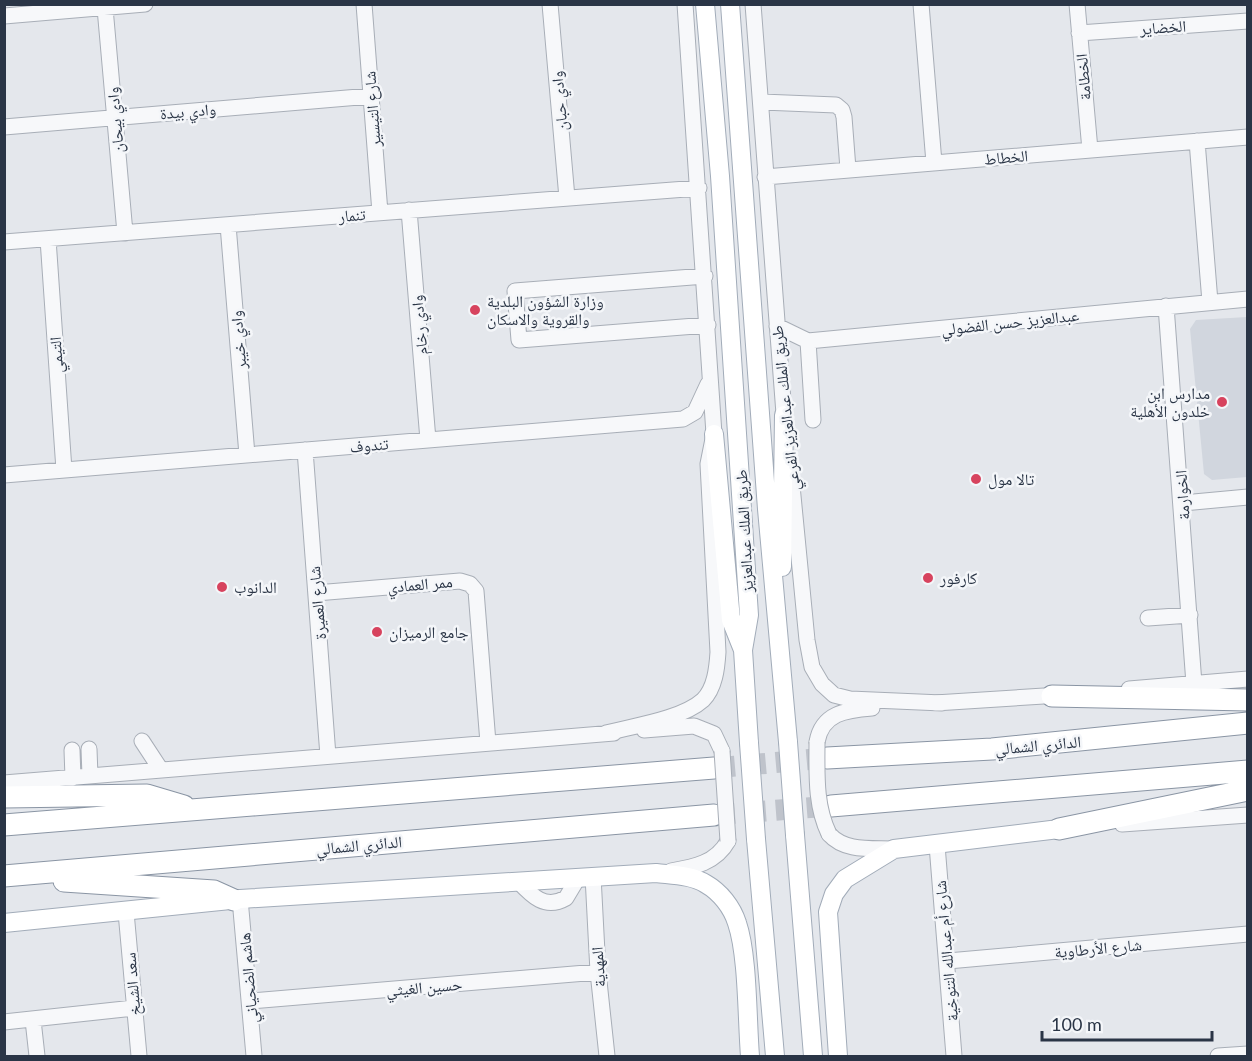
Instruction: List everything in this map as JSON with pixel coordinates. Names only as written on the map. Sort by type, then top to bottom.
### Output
[{"type":"highway","points":[[1052,696],[1248,700]]},
{"type":"highway","name":"الدائري الشمالي","points":[[822,750],[992,749],[1248,723]]},
{"type":"highway","points":[[4,825],[196,810],[718,759]]},
{"type":"highway","points":[[831,806],[1248,771]]},
{"type":"highway","points":[[1059,829],[1248,790]]},
{"type":"highway","points":[[4,797],[147,795],[196,810]]},
{"type":"highway","name":"الدائري الشمالي","points":[[10,875],[714,815]]},
{"type":"highway","points":[[10,875],[42,880],[214,891],[237,899]]},
{"type":"main road","name":"طريق الملك عبدالعزيز","points":[[705,4],[749,615],[743,650],[749,743],[775,1056]]},
{"type":"main road","name":"طريق الملك عبدالعزيز","points":[[730,4],[764,468],[813,1055]]},
{"type":"main road","points":[[781,653],[784,415]]},
{"type":"main road","points":[[714,434],[731,620],[743,650]]},
{"type":"main road","points":[[838,1056],[828,912],[834,894],[845,879],[894,849],[1059,829]]},
{"type":"main road","points":[[4,923],[237,899],[656,873],[704,882],[726,902],[737,923],[750,1056]]},
{"type":"main road","points":[[770,1017],[770,1056]]},
{"type":"street","points":[[4,16],[145,4]]},
{"type":"street","name":"شارع التيسير","points":[[364,4],[380,213]]},
{"type":"street","name":"وادي حبان","points":[[550,4],[567,198]]},
{"type":"street","points":[[606,733],[690,709],[704,699],[717,674],[718,652],[708,464],[714,434],[685,4]]},
{"type":"street","name":"طريق الملك عبدالعزيز الفرعي","points":[[753,4],[784,415],[812,667],[822,684],[834,695],[850,699],[942,703]]},
{"type":"street","points":[[921,4],[934,162]]},
{"type":"street","name":"الخطامة","points":[[1077,4],[1090,150]]},
{"type":"street","name":"وادي بيحان","points":[[105,8],[125,233]]},
{"type":"street","name":"الخضاير","points":[[1079,33],[1248,21]]},
{"type":"street","name":"وادي بيدة","points":[[4,127],[371,96]]},
{"type":"street","points":[[761,102],[836,105],[842,110],[844,117],[848,169]]},
{"type":"street","name":"الخطاط","points":[[765,177],[1248,136]]},
{"type":"street","points":[[1197,141],[1210,302]]},
{"type":"street","name":"تنمار","points":[[4,242],[699,188]]},
{"type":"street","name":"وادي رخام","points":[[409,210],[428,440]]},
{"type":"street","name":"وادي خيبر","points":[[228,225],[247,455]]},
{"type":"street","name":"التيمي","points":[[48,239],[64,470]]},
{"type":"street","points":[[705,276],[514,291],[519,340],[708,325]]},
{"type":"street","name":"عبدالعزيز حسن الفضولي","points":[[808,341],[1248,299]]},
{"type":"street","name":"الخوارمة","points":[[1166,306],[1183,503],[1194,684]]},
{"type":"street","points":[[777,326],[808,341],[813,420]]},
{"type":"street","name":"تندوف","points":[[4,476],[683,419],[695,412],[710,378]]},
{"type":"street","name":"شارع العميرة","points":[[305,450],[328,756]]},
{"type":"street","points":[[1183,503],[1248,497]]},
{"type":"street","name":"ممر العمادي","points":[[316,593],[460,581],[473,587],[476,591],[488,743]]},
{"type":"street","points":[[1148,618],[1190,615]]},
{"type":"street","points":[[894,849],[858,848],[838,844],[829,834],[821,819],[818,795],[822,750],[819,730],[826,720],[853,710],[1248,679]]},
{"type":"street","points":[[4,783],[694,726],[714,734],[728,841],[715,857],[695,867],[656,873]]},
{"type":"street","points":[[142,741],[161,770]]},
{"type":"street","points":[[89,749],[90,776]]},
{"type":"street","points":[[72,750],[73,778]]},
{"type":"street","points":[[1059,829],[1248,815]]},
{"type":"street","name":"شارع أم عبدالله التنوخية","points":[[937,845],[954,1056]]},
{"type":"street","name":"المهدية","points":[[585,877],[607,1056]]},
{"type":"street","name":"هاشم الضحياني","points":[[237,899],[250,1001],[254,1056]]},
{"type":"street","name":"سعد الشيخ","points":[[126,912],[139,1056]]},
{"type":"street","name":"شارع الأرطاوية","points":[[948,961],[1248,934]]},
{"type":"street","name":"حسين الغيثي","points":[[250,1001],[598,972]]},
{"type":"street","points":[[4,1022],[134,1008]]},
{"type":"street","points":[[33,1020],[37,1056]]},
{"type":"street","points":[[1218,1056],[1248,1054]]},
{"type":"shaded area","name":"مدارس ابن خلدون الأهلية","points":[[1247,317],[1247,477],[1212,480],[1204,474],[1190,329],[1196,320]]},
{"type":"tunnel","points":[[714,768],[827,758]]},
{"type":"tunnel","points":[[714,815],[831,806]]},
{"type":"place","name":"وزارة الشؤون البلدية والقروية والاسكان","points":[[475,310]]},
{"type":"place","name":"مدارس ابن خلدون الأهلية","points":[[1222,402]]},
{"type":"place","name":"تالا مول","points":[[976,479]]},
{"type":"place","name":"كارفور","points":[[928,578]]},
{"type":"place","name":"الدانوب","points":[[222,587]]},
{"type":"place","name":"جامع الرميزان","points":[[377,632]]}]
